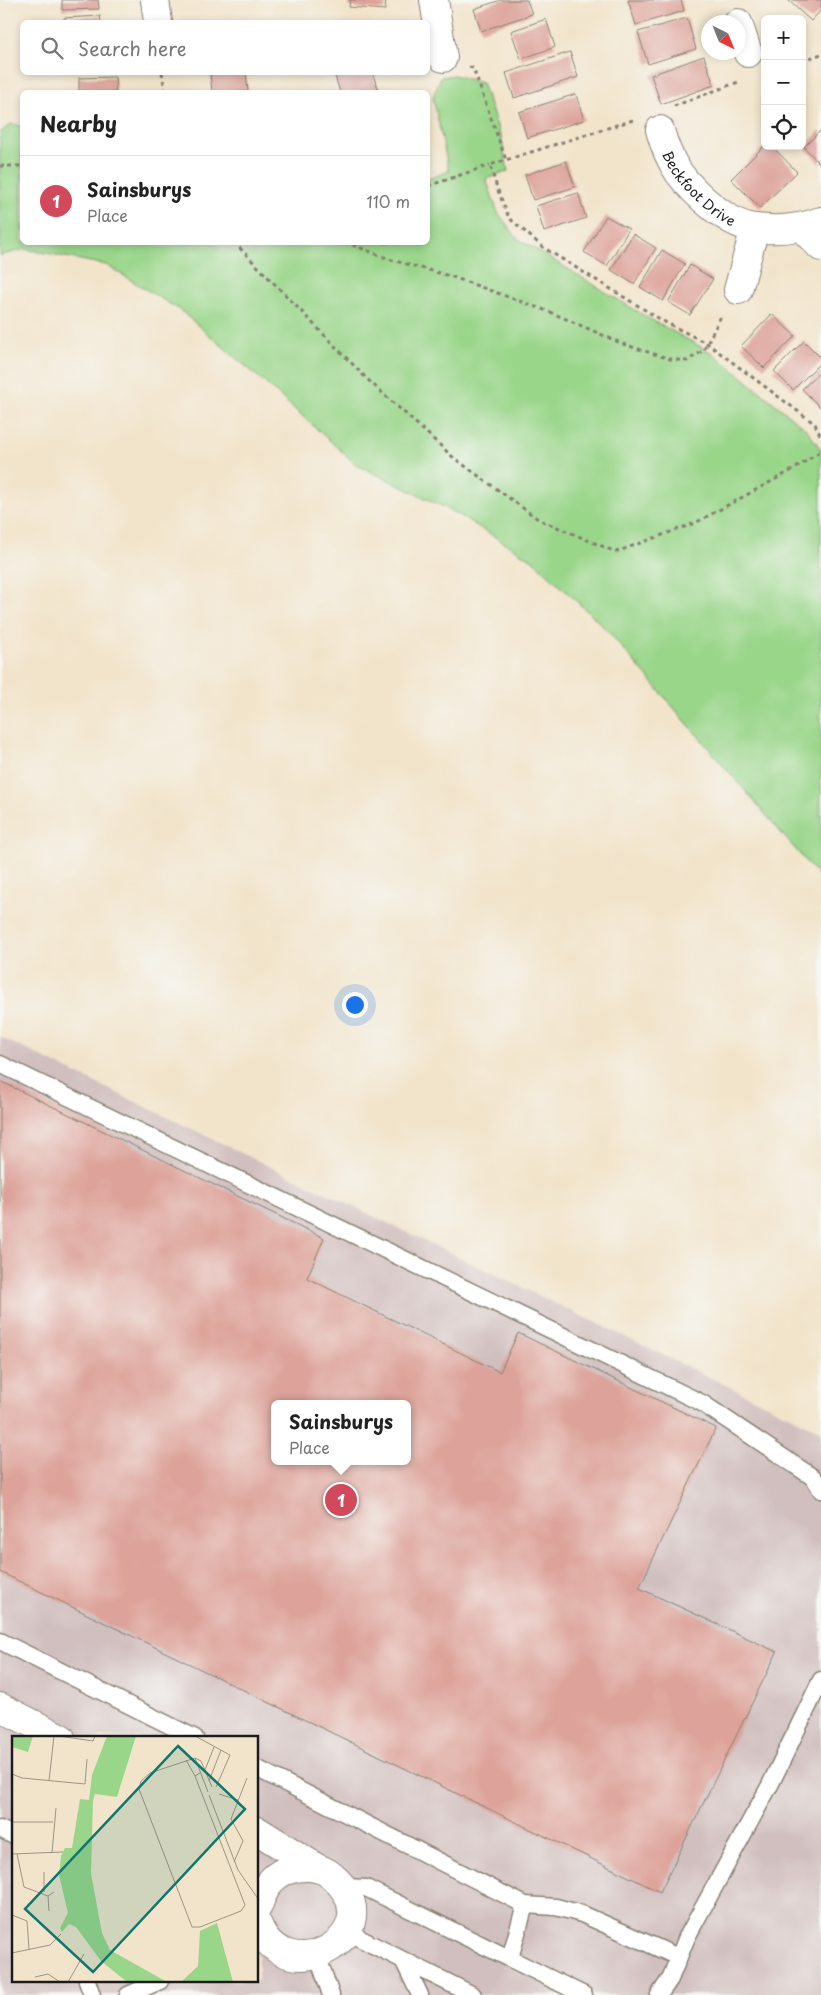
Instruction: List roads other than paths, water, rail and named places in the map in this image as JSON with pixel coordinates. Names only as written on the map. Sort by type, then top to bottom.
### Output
[{"type":"street","points":[[155,0],[158,20]]},
{"type":"street","points":[[434,0],[443,58]]},
{"type":"street","points":[[731,0],[736,15]]},
{"type":"street","points":[[746,47],[748,53]]},
{"type":"street","name":"Beckfoot Drive","points":[[665,119],[665,147],[678,172],[700,196],[726,217],[746,227],[815,232]]},
{"type":"street","name":"Beckfoot Drive","points":[[738,290],[755,228]]},
{"type":"street","points":[[0,1707],[58,1736]]},
{"type":"street","points":[[259,1832],[316,1868],[331,1874],[343,1887],[351,1902],[352,1917],[349,1933],[337,1949],[319,1960],[291,1961],[274,1952],[259,1934]]},
{"type":"street","points":[[259,1902],[262,1892],[272,1879],[284,1871],[301,1867],[316,1868]]},
{"type":"lane","points":[[0,1064],[702,1402],[814,1478],[821,1490]]},
{"type":"lane","points":[[0,1641],[67,1672],[191,1736]]},
{"type":"lane","points":[[660,1995],[670,1979],[687,1937],[770,1785],[821,1680]]},
{"type":"lane","points":[[259,1770],[525,1905],[556,1907],[582,1914],[678,1957]]},
{"type":"lane","points":[[0,1829],[12,1835]]},
{"type":"lane","points":[[343,1887],[366,1888],[584,1995]]},
{"type":"lane","points":[[510,1958],[525,1905]]},
{"type":"lane","points":[[349,1933],[473,1995]]},
{"type":"lane","points":[[319,1960],[331,1995]]},
{"type":"lane","points":[[403,1960],[420,1995]]},
{"type":"lane","points":[[86,1982],[92,1995]]},
{"type":"lane","points":[[128,1995],[158,1982]]},
{"type":"place","name":"Sainsburys","points":[[341,1500]]}]
